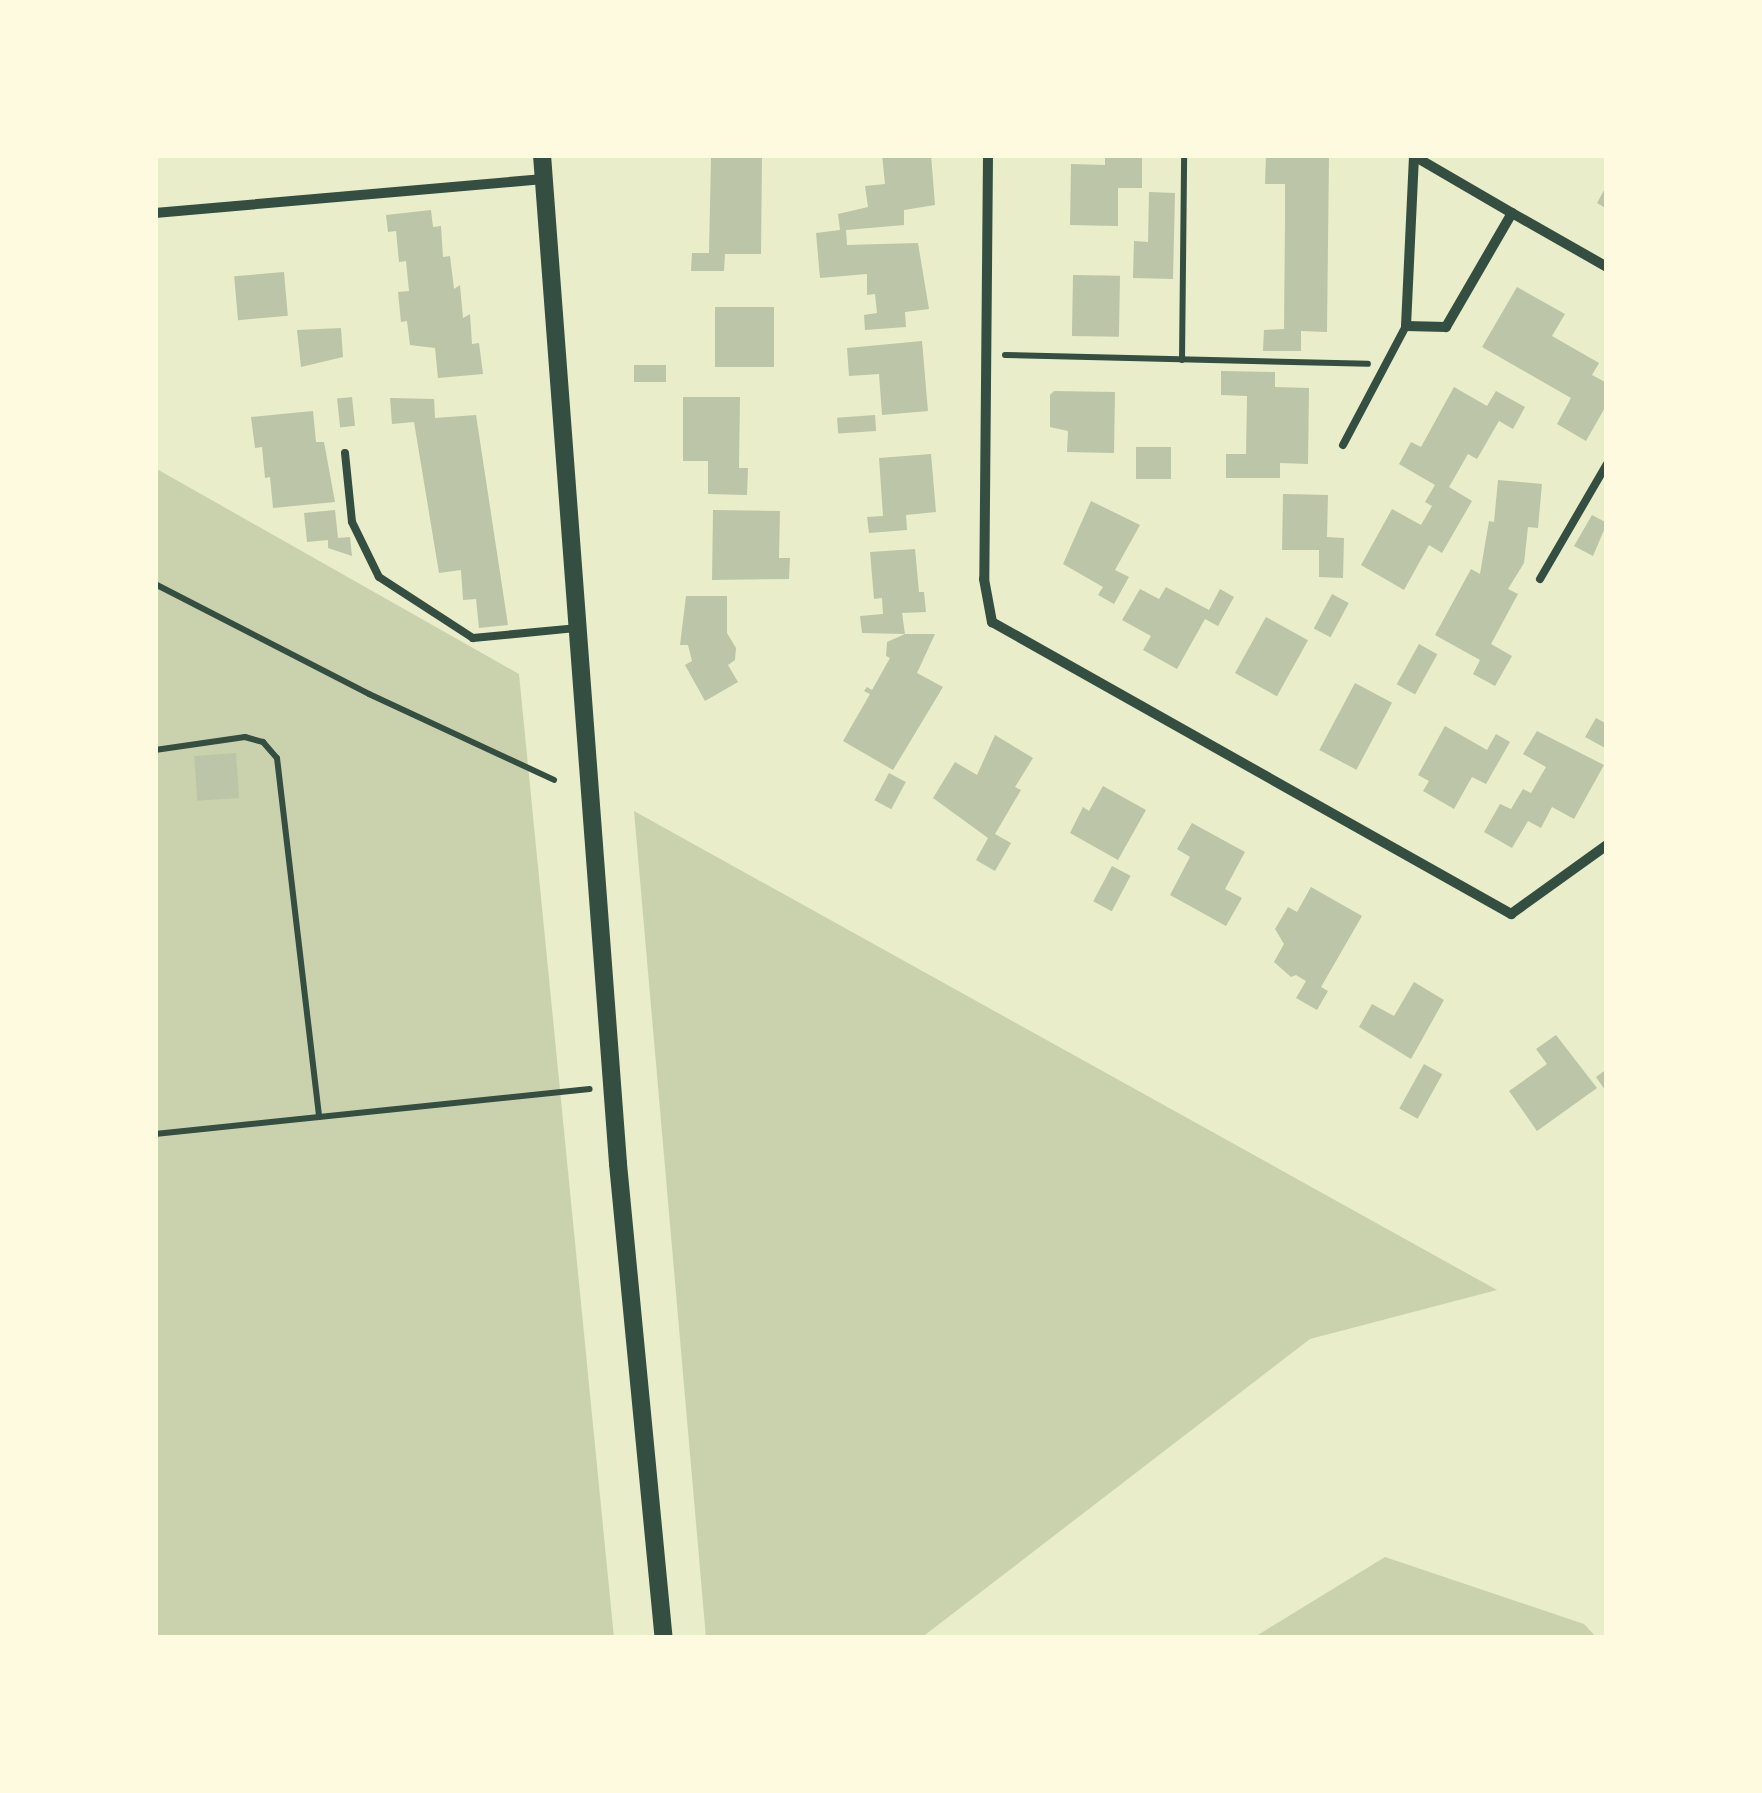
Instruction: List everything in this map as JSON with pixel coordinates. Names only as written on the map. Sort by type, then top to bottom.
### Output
[{"type":"street","points":[[542,155],[613,1086],[664,1638]]},
{"type":"street","points":[[988,155],[984,579],[992,622],[1511,914],[1607,846]]},
{"type":"street","points":[[1512,213],[1446,328],[1406,326],[1414,156],[1607,267]]},
{"type":"street","points":[[155,213],[544,178]]},
{"type":"lane","points":[[1343,445],[1406,326]]},
{"type":"lane","points":[[345,454],[352,522],[379,576],[473,638],[579,627]]},
{"type":"lane","points":[[1540,580],[1607,464]]},
{"type":"path","points":[[1182,360],[1184,155]]},
{"type":"path","points":[[986,354],[1384,364]]},
{"type":"path","points":[[155,584],[369,694],[554,780]]},
{"type":"path","points":[[155,750],[245,738],[263,742],[277,758],[320,1117]]},
{"type":"path","points":[[155,1134],[613,1086]]},
{"type":"green space","points":[[155,468],[519,674],[614,1638],[155,1638]]},
{"type":"green space","points":[[634,811],[1497,1290],[1310,1339],[921,1638],[706,1638]]},
{"type":"green space","points":[[1385,1557],[1584,1624],[1597,1638],[1253,1638]]},
{"type":"building","points":[[882,155],[931,155],[935,205],[904,210],[904,225],[846,230],[847,245],[918,243],[929,309],[905,312],[906,327],[865,330],[864,315],[877,313],[875,294],[867,295],[867,274],[820,278],[816,233],[840,230],[838,214],[868,207],[865,186],[885,184]]},
{"type":"building","points":[[1105,155],[1142,155],[1142,188],[1118,188],[1118,226],[1070,225],[1071,164],[1105,165]]},
{"type":"building","points":[[1266,155],[1329,155],[1327,332],[1301,331],[1301,351],[1263,351],[1264,330],[1284,329],[1285,184],[1265,184]]},
{"type":"building","points":[[711,157],[762,157],[761,254],[725,254],[724,271],[691,271],[692,253],[709,253]]},
{"type":"building","points":[[1607,185],[1607,209],[1597,203]]},
{"type":"building","points":[[1149,192],[1175,193],[1173,279],[1133,278],[1134,241],[1148,242]]},
{"type":"building","points":[[431,210],[433,227],[441,226],[443,257],[450,256],[454,289],[460,285],[463,318],[470,314],[472,344],[479,343],[483,374],[438,378],[435,348],[410,345],[407,321],[401,322],[398,292],[409,291],[406,261],[399,262],[396,231],[388,232],[386,215]]},
{"type":"building","points":[[284,272],[288,316],[238,320],[234,276]]},
{"type":"building","points":[[1073,275],[1120,276],[1119,337],[1072,336]]},
{"type":"building","points":[[1517,287],[1565,314],[1552,336],[1599,363],[1592,375],[1607,383],[1607,404],[1586,441],[1557,424],[1571,398],[1482,347]]},
{"type":"building","points":[[715,307],[774,307],[774,367],[715,367]]},
{"type":"building","points":[[341,328],[343,357],[301,367],[297,330]]},
{"type":"building","points":[[922,341],[928,411],[882,415],[879,374],[849,376],[847,348]]},
{"type":"building","points":[[634,365],[666,365],[666,382],[634,382]]},
{"type":"building","points":[[1221,371],[1275,372],[1275,387],[1309,388],[1308,464],[1280,463],[1280,478],[1226,478],[1226,454],[1246,454],[1247,396],[1221,395]]},
{"type":"building","points":[[1454,387],[1487,406],[1496,391],[1525,407],[1513,429],[1499,421],[1477,459],[1468,454],[1449,487],[1472,501],[1442,553],[1429,545],[1404,590],[1361,565],[1392,509],[1421,525],[1432,506],[1425,502],[1435,485],[1399,464],[1411,442],[1421,447]]},
{"type":"building","points":[[1054,391],[1115,392],[1114,453],[1067,452],[1068,431],[1050,427],[1050,395]]},
{"type":"building","points":[[352,397],[355,426],[340,427],[337,399]]},
{"type":"building","points":[[683,397],[740,397],[739,468],[748,468],[747,495],[708,494],[708,461],[683,461]]},
{"type":"building","points":[[390,398],[434,399],[435,418],[476,415],[508,625],[479,628],[476,599],[463,600],[461,570],[439,573],[414,422],[392,424]]},
{"type":"building","points":[[313,411],[316,442],[324,442],[335,502],[273,508],[270,477],[265,478],[262,447],[255,448],[251,417]]},
{"type":"building","points":[[875,415],[876,431],[838,434],[837,418]]},
{"type":"building","points":[[1136,447],[1171,447],[1171,479],[1136,479]]},
{"type":"building","points":[[931,454],[936,512],[906,515],[907,530],[869,533],[867,517],[883,516],[879,458]]},
{"type":"building","points":[[1498,480],[1542,484],[1538,528],[1528,527],[1524,563],[1508,589],[1518,594],[1491,644],[1512,656],[1495,686],[1473,674],[1480,660],[1435,635],[1471,569],[1480,574],[1489,521],[1494,522]]},
{"type":"building","points":[[1283,494],[1328,495],[1327,537],[1344,538],[1343,578],[1319,577],[1319,550],[1282,550]]},
{"type":"building","points":[[1091,501],[1140,525],[1115,570],[1129,577],[1114,604],[1098,595],[1103,587],[1063,564]]},
{"type":"building","points":[[335,510],[338,538],[350,537],[352,556],[328,548],[328,540],[307,542],[304,513]]},
{"type":"building","points":[[713,510],[780,511],[779,558],[790,558],[789,579],[712,580]]},
{"type":"building","points":[[1592,515],[1607,523],[1593,556],[1574,546]]},
{"type":"building","points":[[915,549],[919,592],[924,592],[926,612],[902,613],[905,634],[862,633],[860,616],[883,614],[882,598],[874,599],[870,552]]},
{"type":"building","points":[[1166,587],[1209,610],[1220,589],[1234,597],[1218,626],[1205,619],[1177,669],[1143,650],[1151,636],[1122,620],[1140,589],[1159,599]]},
{"type":"building","points":[[1332,594],[1349,603],[1330,637],[1314,628]]},
{"type":"building","points":[[686,596],[727,596],[727,633],[736,648],[735,660],[728,665],[738,682],[705,701],[685,665],[692,661],[688,645],[680,645]]},
{"type":"building","points":[[1266,617],[1308,640],[1277,696],[1235,673]]},
{"type":"building","points":[[905,634],[935,634],[917,673],[943,687],[893,770],[843,741],[870,694],[864,691],[867,687],[872,690],[890,658],[886,656],[887,642]]},
{"type":"building","points":[[1419,644],[1437,654],[1415,694],[1397,684]]},
{"type":"building","points":[[1355,683],[1392,703],[1356,770],[1319,750]]},
{"type":"building","points":[[1596,718],[1607,724],[1607,749],[1585,737]]},
{"type":"building","points":[[1445,726],[1487,750],[1496,734],[1510,742],[1486,784],[1472,777],[1454,809],[1423,791],[1429,781],[1418,775]]},
{"type":"building","points":[[1537,731],[1604,765],[1574,819],[1552,807],[1541,828],[1528,821],[1512,848],[1484,832],[1500,804],[1511,809],[1523,789],[1531,793],[1546,767],[1523,754]]},
{"type":"building","points":[[995,735],[1033,758],[1015,787],[1021,790],[995,834],[1011,843],[995,871],[976,860],[988,838],[933,798],[955,762],[977,775]]},
{"type":"building","points":[[236,753],[239,798],[197,801],[194,756]]},
{"type":"building","points":[[889,773],[906,782],[891,809],[874,800]]},
{"type":"building","points":[[1103,786],[1146,810],[1118,860],[1070,833],[1083,807],[1089,811]]},
{"type":"building","points":[[1192,823],[1245,852],[1225,889],[1242,898],[1226,926],[1170,895],[1190,857],[1177,849]]},
{"type":"building","points":[[1112,866],[1131,876],[1112,911],[1093,901]]},
{"type":"building","points":[[1311,887],[1362,916],[1321,987],[1328,991],[1317,1010],[1296,998],[1306,981],[1296,975],[1291,977],[1274,962],[1284,944],[1275,929],[1288,907],[1297,912]]},
{"type":"building","points":[[1414,982],[1444,1000],[1411,1059],[1359,1027],[1372,1004],[1394,1016]]},
{"type":"building","points":[[1556,1035],[1597,1088],[1537,1131],[1509,1091],[1547,1064],[1536,1049]]},
{"type":"building","points":[[1424,1064],[1442,1074],[1418,1119],[1399,1109]]},
{"type":"building","points":[[1607,1069],[1607,1093],[1596,1077]]}]
